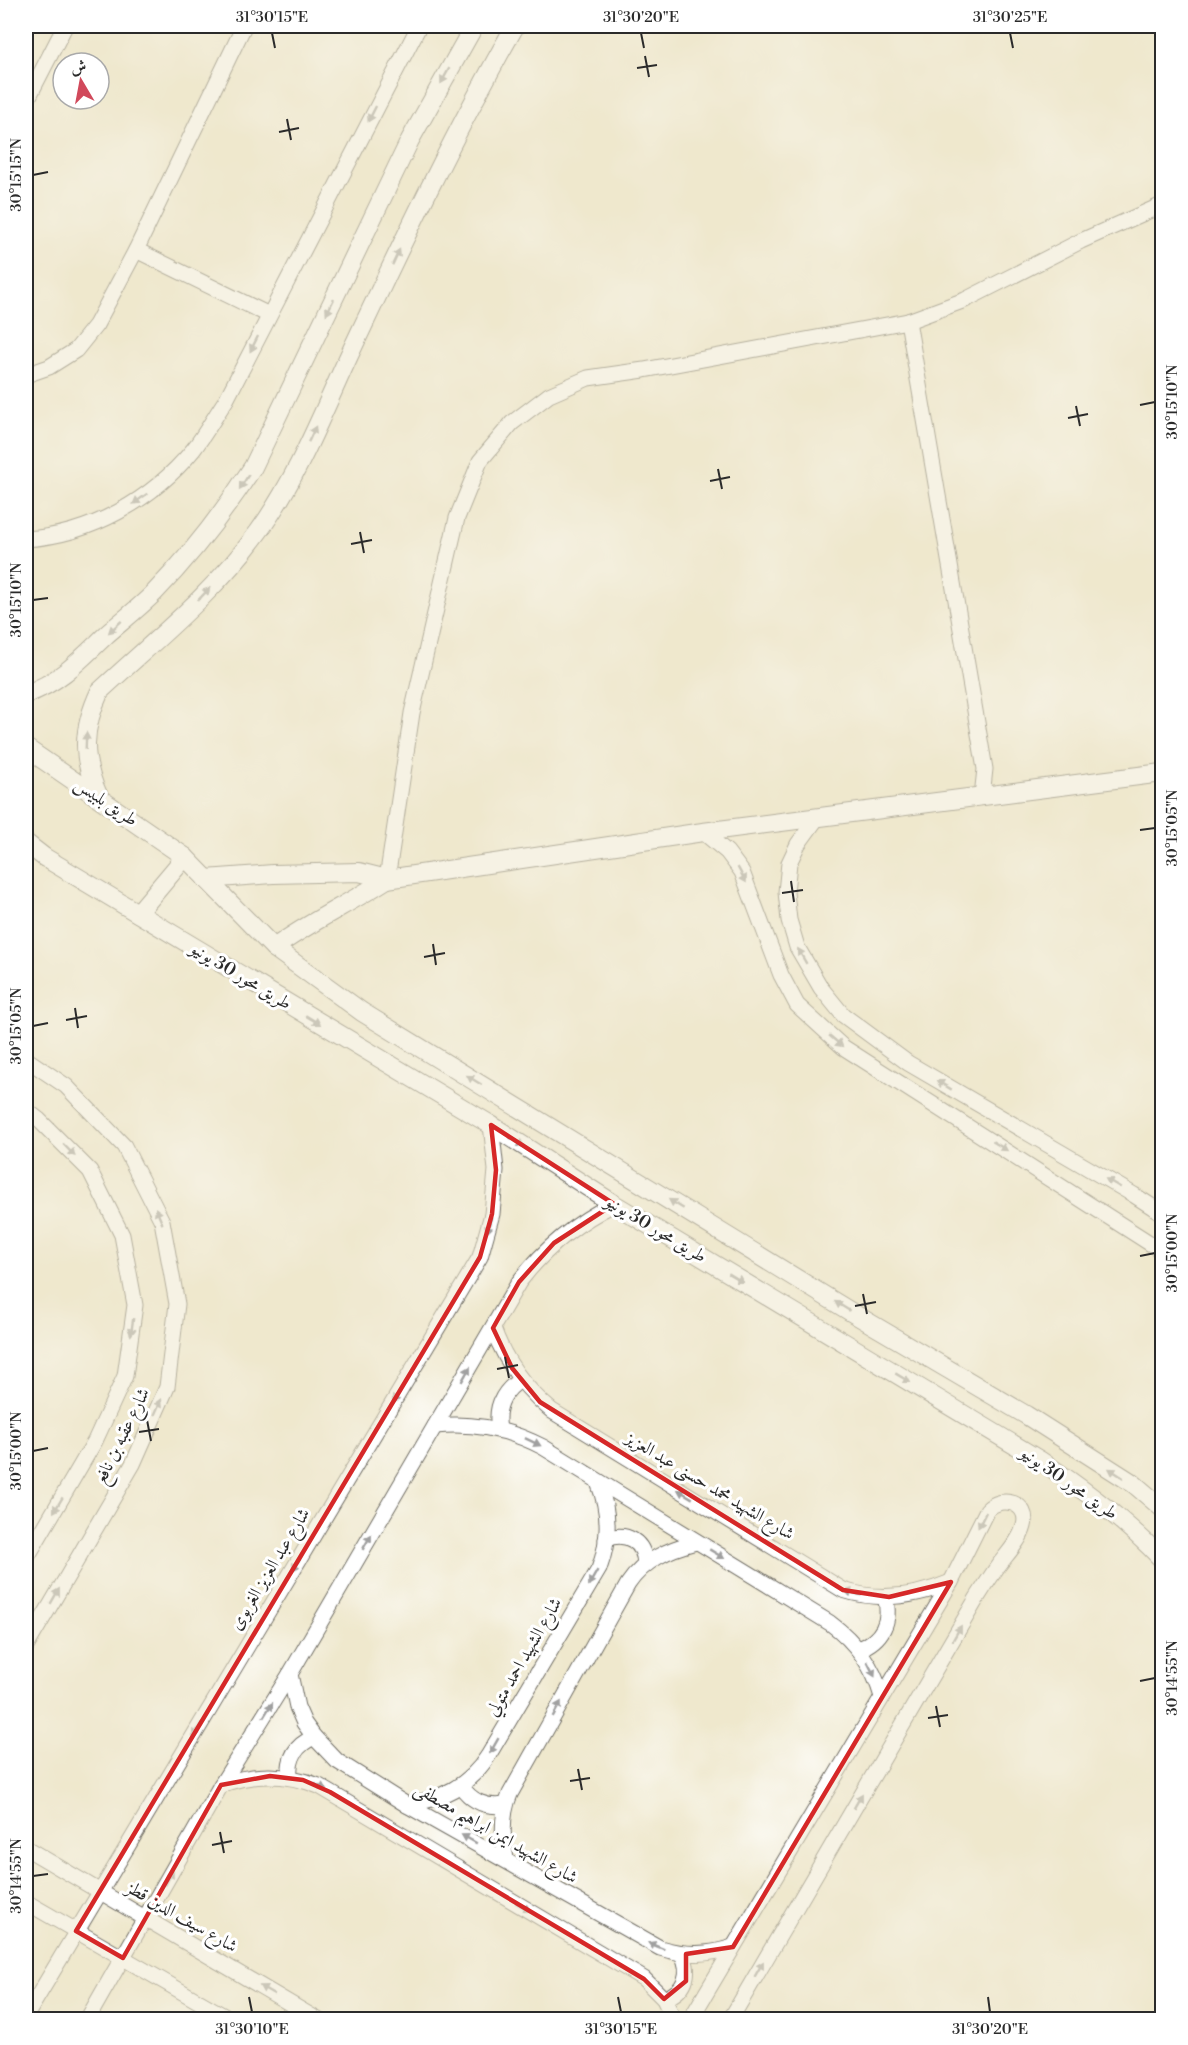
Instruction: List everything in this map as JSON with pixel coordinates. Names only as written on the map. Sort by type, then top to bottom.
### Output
[{"type":"street","points":[[26,102],[65,26]]},
{"type":"street","points":[[26,375],[49,367],[76,350],[96,325],[136,250],[244,26]]},
{"type":"street","points":[[26,539],[43,538],[86,527],[127,508],[163,482],[194,449],[226,400],[419,26]]},
{"type":"street","points":[[26,694],[42,689],[62,676],[152,595],[185,560],[237,493],[253,467],[410,140],[474,26]]},
{"type":"street","points":[[99,797],[86,762],[85,744],[87,725],[100,691],[198,601],[260,530],[291,477],[442,161],[515,26]]},
{"type":"street","points":[[274,948],[298,930],[344,906],[387,879],[412,713],[457,518],[480,461],[512,423],[549,395],[588,378],[644,370],[908,321],[965,300],[1081,241],[1162,205]]},
{"type":"street","points":[[136,250],[269,315]]},
{"type":"street","points":[[908,321],[985,768],[982,796]]},
{"type":"street","name":"طريق بلبيس","points":[[26,748],[185,857]]},
{"type":"street","points":[[206,879],[273,874],[359,872],[387,879],[703,832],[1162,773]]},
{"type":"street","points":[[817,818],[798,844],[789,863],[786,891],[789,920],[797,947],[821,988],[843,1015],[908,1063],[1134,1195],[1162,1214]]},
{"type":"street","points":[[703,832],[727,852],[742,872],[781,975],[797,1005],[812,1020],[843,1047],[1162,1251]]},
{"type":"street","points":[[26,843],[44,857],[138,913],[185,857]]},
{"type":"street","name":"طريق محور 30 يونيو","points":[[185,857],[274,948],[363,1012],[851,1312],[1026,1415],[1134,1484],[1162,1508]]},
{"type":"street","name":"طريق محور 30 يونيو","points":[[138,913],[491,1125],[614,1204],[1041,1461],[1091,1494],[1137,1532],[1162,1559]]},
{"type":"street","name":"شارع عقبه بن نافع","points":[[26,1059],[66,1086],[124,1146],[162,1221],[177,1304],[167,1387],[142,1444],[133,1464],[26,1647]]},
{"type":"street","name":"شارع عقبه بن نافع","points":[[26,1110],[90,1171],[122,1235],[135,1305],[125,1376],[95,1442],[26,1559]]},
{"type":"street","name":"شارع عبد العزيز الغربوى","points":[[26,2016],[480,1257],[492,1214],[496,1170],[491,1125]]},
{"type":"street","points":[[87,2019],[221,1785],[290,1674],[519,1282],[542,1255],[568,1231],[614,1204]]},
{"type":"street","name":"شارع الشهيد محمد حسنى عبد العزيز","points":[[493,1328],[504,1355],[520,1380],[540,1402],[563,1420],[843,1590],[885,1597],[921,1593],[951,1582]]},
{"type":"street","points":[[499,1429],[497,1419],[501,1401],[512,1385],[520,1380]]},
{"type":"street","points":[[435,1426],[467,1425],[499,1429],[529,1440],[830,1623],[859,1649],[873,1672],[882,1697]]},
{"type":"street","name":"شارع الشهيد احمد متولي","points":[[407,1805],[435,1799],[461,1786],[481,1768],[599,1569],[606,1539],[607,1510],[598,1482]]},
{"type":"street","points":[[690,2019],[951,1582],[987,1509],[1004,1500],[1016,1504],[1024,1514],[1025,1521],[1019,1536],[977,1598],[730,2019]]},
{"type":"street","points":[[606,1539],[622,1535],[630,1537],[642,1548],[645,1564]]},
{"type":"street","points":[[506,1859],[503,1832],[506,1805],[515,1782],[628,1584],[645,1564],[670,1550],[696,1542]]},
{"type":"street","points":[[859,1649],[868,1646],[882,1633],[888,1616],[885,1597]]},
{"type":"street","name":"شارع الشهيد ايمن ابراهيم مصطفى","points":[[290,1674],[297,1707],[314,1737],[337,1761],[407,1805],[506,1859],[646,1942],[682,1954],[704,1954],[733,1947]]},
{"type":"street","points":[[290,1777],[294,1752],[314,1737]]},
{"type":"street","points":[[221,1785],[253,1777],[290,1777],[303,1779],[330,1792],[644,1979],[664,1999],[675,2019]]},
{"type":"street","points":[[461,1786],[472,1799],[479,1803],[488,1806],[506,1805]]},
{"type":"street","name":"شارع سيف الدين قطز","points":[[26,1848],[318,2019]]},
{"type":"street","points":[[26,1902],[231,2019]]},
{"type":"street","points":[[664,1999],[681,1989],[686,1981],[687,1962],[682,1954]]},
{"type":"highlighted area","points":[[491,1125],[614,1204],[554,1243],[519,1282],[493,1328],[512,1368],[540,1402],[843,1590],[889,1597],[951,1582],[733,1947],[686,1954],[686,1981],[664,1999],[644,1979],[330,1792],[303,1780],[270,1776],[221,1785],[123,1958],[76,1931],[480,1257],[492,1214],[496,1170]]}]
